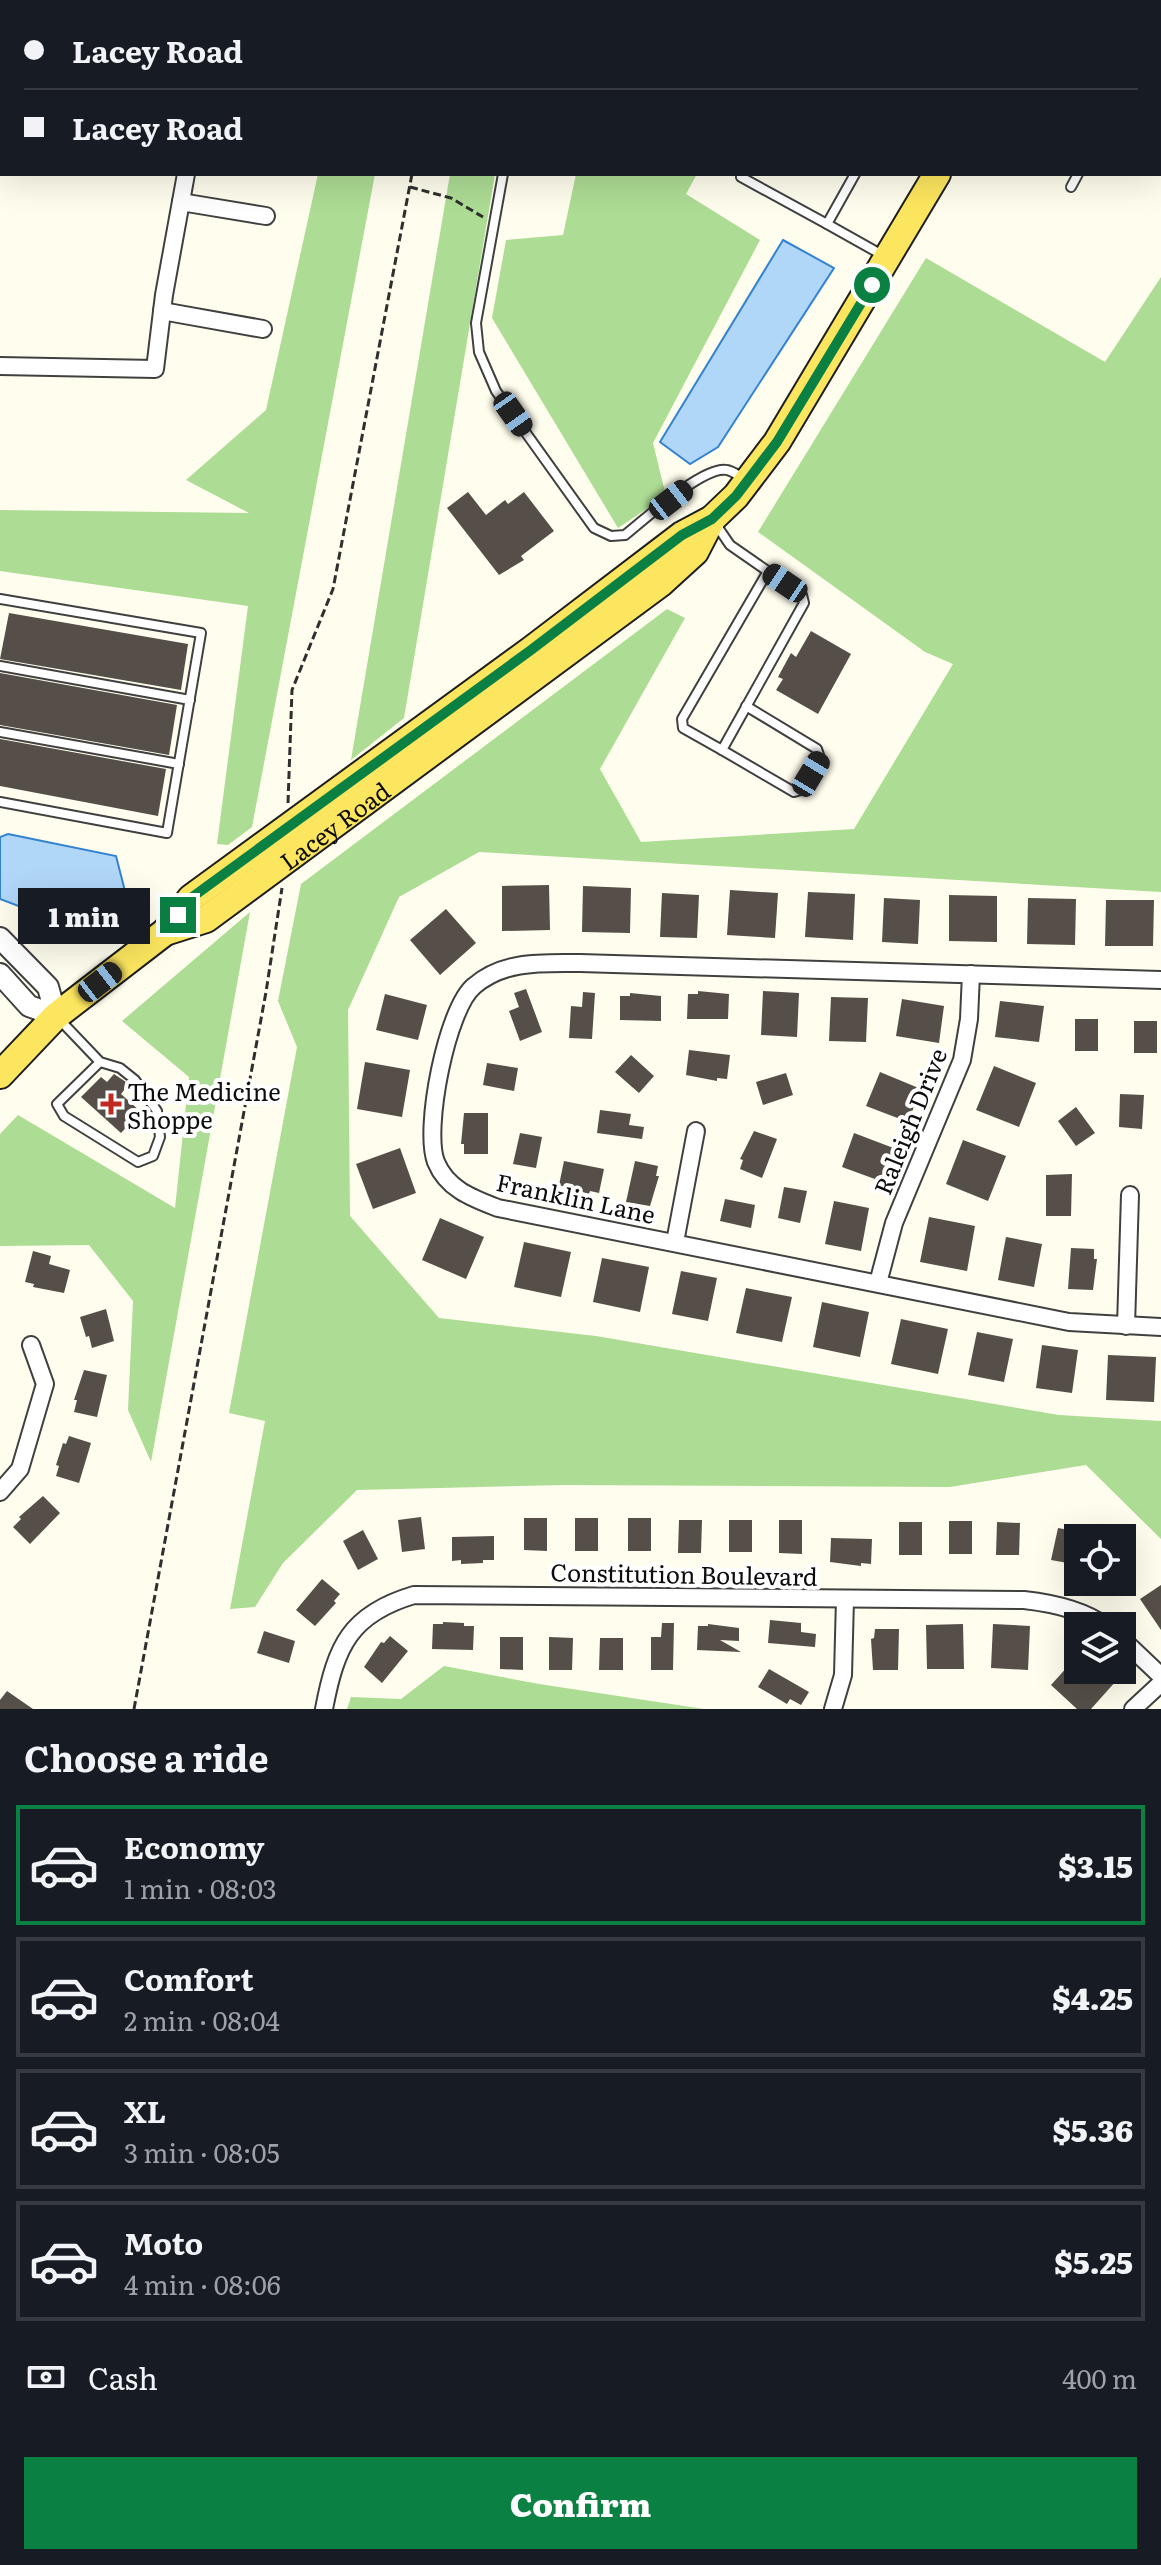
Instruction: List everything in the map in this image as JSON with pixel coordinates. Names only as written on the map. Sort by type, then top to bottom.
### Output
[{"type":"main road","name":"Lacey Road","points":[[165,932],[206,919],[464,713],[538,658],[661,583],[695,552],[712,519],[748,481],[777,442],[936,176]]},
{"type":"main road","name":"Lacey Road","points":[[0,1075],[56,1016],[165,932],[191,898],[295,823],[464,713]]},
{"type":"street","points":[[0,366],[155,369],[186,176]]},
{"type":"street","points":[[181,202],[266,216]]},
{"type":"street","points":[[162,311],[263,329]]},
{"type":"street","points":[[0,938],[48,987],[56,1016]]},
{"type":"street","name":"Franklin Lane","points":[[1161,980],[531,963],[505,968],[473,986],[460,1004],[448,1030],[431,1143],[436,1163],[449,1183],[468,1197],[498,1208],[1069,1322],[1161,1327]]},
{"type":"street","points":[[0,974],[29,1006],[56,1016]]},
{"type":"street","name":"Raleigh Drive","points":[[878,1283],[894,1223],[962,1060],[969,1019],[971,974]]},
{"type":"street","points":[[675,1242],[696,1131]]},
{"type":"street","points":[[1126,1326],[1130,1195]]},
{"type":"street","points":[[0,1492],[20,1469],[45,1384],[31,1345]]},
{"type":"street","name":"Constitution Boulevard","points":[[324,1709],[335,1665],[354,1628],[388,1603],[414,1595],[1024,1600],[1050,1603],[1076,1612]]},
{"type":"street","points":[[833,1709],[843,1675],[845,1599]]},
{"type":"street","points":[[1136,1652],[1161,1676]]},
{"type":"street","points":[[1133,1709],[1161,1683]]},
{"type":"lane","points":[[503,176],[476,323],[479,352],[496,391],[594,528],[611,536],[625,535],[694,482],[715,470],[728,470],[748,481]]},
{"type":"lane","points":[[827,224],[854,176]]},
{"type":"lane","points":[[1071,187],[1077,176]]},
{"type":"lane","points":[[741,177],[887,259]]},
{"type":"lane","points":[[712,519],[730,545],[802,595],[804,603],[722,750]]},
{"type":"lane","points":[[746,706],[817,749],[820,758],[801,790],[794,792],[683,728],[682,719],[768,571]]},
{"type":"lane","points":[[0,599],[201,633],[167,833],[0,802]]},
{"type":"lane","points":[[0,666],[190,700]]},
{"type":"lane","points":[[0,732],[179,764]]},
{"type":"lane","points":[[56,1016],[100,1062],[120,1068],[135,1080],[157,1111],[160,1137],[153,1156],[138,1162],[64,1116],[57,1104],[100,1062]]},
{"type":"path","points":[[295,823],[288,808],[292,690],[333,589],[412,176]]},
{"type":"path","points":[[410,187],[451,198],[494,223]]},
{"type":"path","points":[[134,1709],[283,891],[278,864]]},
{"type":"green space","points":[[318,176],[375,176],[252,827],[228,845],[217,844],[248,606],[0,571],[0,510],[249,513],[186,480],[266,410]]},
{"type":"green space","points":[[450,176],[495,176],[404,718],[351,760]]},
{"type":"green space","points":[[576,176],[696,176],[686,194],[760,240],[653,443],[666,496],[618,528],[492,318],[506,240],[563,235]]},
{"type":"green space","points":[[926,258],[1105,362],[1161,277],[1161,892],[479,852],[399,897],[348,1010],[350,1216],[439,1318],[596,1336],[1059,1415],[1161,1421],[1161,1539],[1086,1465],[950,1487],[565,1485],[357,1490],[283,1563],[255,1607],[230,1609],[265,1421],[229,1413],[297,1047],[278,1001],[301,884],[667,609],[685,618],[600,769],[641,842],[854,829],[953,664],[925,652],[758,532]]},
{"type":"green space","points":[[250,912],[151,1462],[128,1410],[133,1301],[89,1245],[0,1246],[0,1134],[18,1115],[175,1208],[189,1077],[122,1021]]},
{"type":"green space","points":[[444,1666],[704,1709],[347,1709],[351,1697],[401,1699]]},
{"type":"water","points":[[783,240],[834,268],[718,447],[690,464],[660,442]]},
{"type":"water","points":[[8,834],[116,856],[126,895],[110,918],[71,926],[0,899],[0,837]]},
{"type":"building","points":[[468,492],[486,515],[505,500],[508,504],[524,492],[554,531],[521,556],[524,560],[499,575],[447,508]]},
{"type":"building","points":[[9,613],[188,644],[181,690],[0,659]]},
{"type":"building","points":[[811,631],[851,654],[818,714],[776,690],[783,679],[778,677],[791,653],[796,657]]},
{"type":"building","points":[[0,673],[177,705],[169,755],[0,725]]},
{"type":"building","points":[[0,739],[166,769],[158,816],[0,786]]},
{"type":"building","points":[[549,885],[550,930],[502,931],[502,886]]},
{"type":"building","points":[[583,886],[631,888],[630,933],[582,932]]},
{"type":"building","points":[[730,890],[778,893],[775,938],[727,935]]},
{"type":"building","points":[[808,892],[855,894],[853,940],[805,937]]},
{"type":"building","points":[[662,893],[699,895],[697,938],[660,937]]},
{"type":"building","points":[[949,895],[997,896],[997,942],[949,941]]},
{"type":"building","points":[[884,898],[920,900],[918,944],[882,942]]},
{"type":"building","points":[[1028,898],[1076,899],[1075,945],[1027,944]]},
{"type":"building","points":[[1106,900],[1154,900],[1153,946],[1105,946]]},
{"type":"building","points":[[446,909],[476,943],[440,975],[410,940]]},
{"type":"building","points":[[526,989],[542,1032],[520,1041],[509,1011],[519,1007],[514,993]]},
{"type":"building","points":[[698,991],[729,994],[728,1019],[687,1019],[688,994],[698,994]]},
{"type":"building","points":[[763,991],[799,993],[797,1037],[761,1035]]},
{"type":"building","points":[[583,992],[595,993],[592,1039],[569,1038],[571,1006],[582,1007]]},
{"type":"building","points":[[630,993],[661,996],[661,1021],[620,1020],[620,996],[630,996]]},
{"type":"building","points":[[385,994],[427,1005],[418,1040],[376,1030]]},
{"type":"building","points":[[831,997],[868,998],[866,1042],[829,1041]]},
{"type":"building","points":[[902,999],[944,1006],[939,1043],[896,1036]]},
{"type":"building","points":[[1000,1001],[1044,1006],[1039,1042],[995,1037]]},
{"type":"building","points":[[1075,1019],[1098,1019],[1098,1051],[1075,1051]]},
{"type":"building","points":[[1134,1021],[1157,1021],[1157,1053],[1134,1053]]},
{"type":"building","points":[[689,1050],[730,1055],[727,1079],[717,1078],[717,1081],[686,1075]]},
{"type":"building","points":[[631,1055],[654,1076],[639,1093],[615,1072]]},
{"type":"building","points":[[365,1062],[410,1070],[402,1117],[357,1109]]},
{"type":"building","points":[[487,1063],[518,1068],[514,1091],[483,1085]]},
{"type":"building","points":[[994,1066],[1036,1083],[1019,1127],[976,1110]]},
{"type":"building","points":[[880,1072],[921,1089],[908,1122],[866,1106]]},
{"type":"building","points":[[786,1073],[793,1095],[763,1105],[756,1082]]},
{"type":"building","name":"The Medicine Shoppe","points":[[114,1074],[129,1084],[121,1094],[141,1112],[121,1133],[81,1097],[101,1077],[107,1082]]},
{"type":"building","points":[[1120,1094],[1144,1095],[1142,1129],[1119,1127]]},
{"type":"building","points":[[1076,1107],[1095,1133],[1076,1146],[1058,1121]]},
{"type":"building","points":[[600,1110],[631,1114],[629,1125],[644,1127],[642,1139],[597,1133]]},
{"type":"building","points":[[464,1113],[488,1113],[488,1154],[464,1154],[464,1144],[461,1144]]},
{"type":"building","points":[[754,1131],[777,1139],[762,1178],[740,1169],[743,1160],[740,1159]]},
{"type":"building","points":[[520,1133],[542,1137],[536,1168],[513,1164]]},
{"type":"building","points":[[854,1133],[896,1149],[883,1182],[842,1167]]},
{"type":"building","points":[[963,1140],[1006,1156],[988,1201],[946,1184]]},
{"type":"building","points":[[400,1148],[416,1193],[373,1209],[356,1164]]},
{"type":"building","points":[[564,1161],[604,1169],[599,1193],[590,1191],[589,1194],[559,1185]]},
{"type":"building","points":[[635,1161],[658,1166],[656,1176],[659,1176],[650,1206],[626,1202]]},
{"type":"building","points":[[1072,1174],[1071,1216],[1046,1216],[1046,1175]]},
{"type":"building","points":[[784,1187],[807,1191],[800,1223],[778,1218]]},
{"type":"building","points":[[725,1199],[755,1205],[751,1228],[720,1221]]},
{"type":"building","points":[[834,1201],[869,1208],[861,1251],[825,1244]]},
{"type":"building","points":[[929,1217],[975,1226],[967,1271],[920,1262]]},
{"type":"building","points":[[440,1218],[484,1237],[466,1279],[422,1260]]},
{"type":"building","points":[[1006,1237],[1042,1244],[1034,1287],[998,1280]]},
{"type":"building","points":[[524,1242],[571,1252],[561,1297],[514,1287]]},
{"type":"building","points":[[1071,1248],[1094,1249],[1094,1259],[1097,1259],[1093,1290],[1068,1289]]},
{"type":"building","points":[[33,1251],[51,1256],[49,1264],[70,1270],[64,1293],[33,1287],[34,1284],[25,1282]]},
{"type":"building","points":[[602,1258],[649,1267],[640,1312],[593,1302]]},
{"type":"building","points":[[681,1271],[717,1278],[708,1321],[672,1314]]},
{"type":"building","points":[[746,1288],[792,1297],[782,1342],[736,1333]]},
{"type":"building","points":[[822,1302],[869,1312],[860,1357],[813,1347]]},
{"type":"building","points":[[106,1309],[114,1341],[92,1348],[80,1317]]},
{"type":"building","points":[[901,1319],[948,1329],[938,1374],[891,1364]]},
{"type":"building","points":[[977,1332],[1013,1339],[1004,1382],[968,1375]]},
{"type":"building","points":[[1042,1345],[1078,1350],[1072,1393],[1036,1388]]},
{"type":"building","points":[[1108,1355],[1156,1357],[1154,1402],[1106,1400]]},
{"type":"building","points":[[84,1370],[107,1375],[97,1417],[74,1412],[77,1400],[74,1400]]},
{"type":"building","points":[[69,1436],[91,1443],[79,1483],[56,1476],[63,1443],[66,1444]]},
{"type":"building","points":[[43,1496],[60,1513],[30,1544],[13,1527],[21,1519],[19,1517]]},
{"type":"building","points":[[421,1517],[425,1549],[402,1552],[398,1520]]},
{"type":"building","points":[[524,1518],[547,1518],[547,1551],[524,1550]]},
{"type":"building","points":[[575,1518],[598,1518],[598,1551],[575,1551]]},
{"type":"building","points":[[628,1518],[651,1518],[651,1551],[628,1551]]},
{"type":"building","points":[[679,1520],[702,1520],[701,1553],[678,1553]]},
{"type":"building","points":[[729,1520],[752,1520],[752,1552],[729,1552]]},
{"type":"building","points":[[779,1520],[802,1520],[802,1554],[779,1553]]},
{"type":"building","points":[[949,1521],[972,1521],[972,1554],[949,1554]]},
{"type":"building","points":[[899,1522],[922,1522],[922,1555],[899,1555]]},
{"type":"building","points":[[997,1522],[1020,1523],[1019,1555],[996,1555]]},
{"type":"building","points":[[1058,1528],[1064,1529],[1064,1562],[1051,1560]]},
{"type":"building","points":[[363,1530],[378,1559],[358,1570],[343,1541]]},
{"type":"building","points":[[494,1536],[494,1560],[461,1564],[461,1560],[452,1561],[452,1537]]},
{"type":"building","points":[[831,1538],[872,1539],[871,1564],[861,1563],[861,1566],[830,1562]]},
{"type":"building","points":[[322,1579],[340,1594],[315,1626],[296,1610]]},
{"type":"building","points":[[1161,1585],[1161,1630],[1140,1599]]},
{"type":"building","points":[[770,1620],[801,1623],[801,1632],[816,1634],[815,1647],[768,1643]]},
{"type":"building","points":[[443,1622],[474,1626],[473,1650],[432,1649],[433,1624]]},
{"type":"building","points":[[662,1623],[674,1623],[673,1670],[651,1670],[651,1637],[661,1637]]},
{"type":"building","points":[[708,1624],[739,1628],[739,1641],[720,1640],[741,1652],[697,1650],[698,1626]]},
{"type":"building","points":[[963,1624],[964,1669],[927,1669],[926,1625]]},
{"type":"building","points":[[993,1624],[1030,1626],[1028,1670],[991,1668]]},
{"type":"building","points":[[875,1629],[899,1629],[898,1670],[873,1670],[871,1639],[874,1638]]},
{"type":"building","points":[[264,1631],[295,1641],[289,1663],[257,1653]]},
{"type":"building","points":[[390,1636],[408,1651],[382,1683],[364,1667],[381,1642],[384,1643]]},
{"type":"building","points":[[500,1637],[523,1637],[523,1670],[500,1669]]},
{"type":"building","points":[[549,1637],[573,1638],[572,1670],[549,1670]]},
{"type":"building","points":[[600,1638],[623,1638],[623,1670],[599,1670]]},
{"type":"building","points":[[769,1669],[809,1692],[801,1705],[790,1699],[787,1704],[758,1687]]},
{"type":"building","points":[[1064,1671],[1064,1684],[1113,1684],[1091,1709],[1077,1709],[1051,1685]]},
{"type":"building","points":[[7,1691],[33,1709],[0,1709],[0,1700]]},
{"type":"place","name":"The Medicine Shoppe","points":[[111,1104]]},
{"type":"route","points":[[178,915],[191,898],[531,650],[682,535],[712,519],[736,496],[777,442],[872,285]]}]
